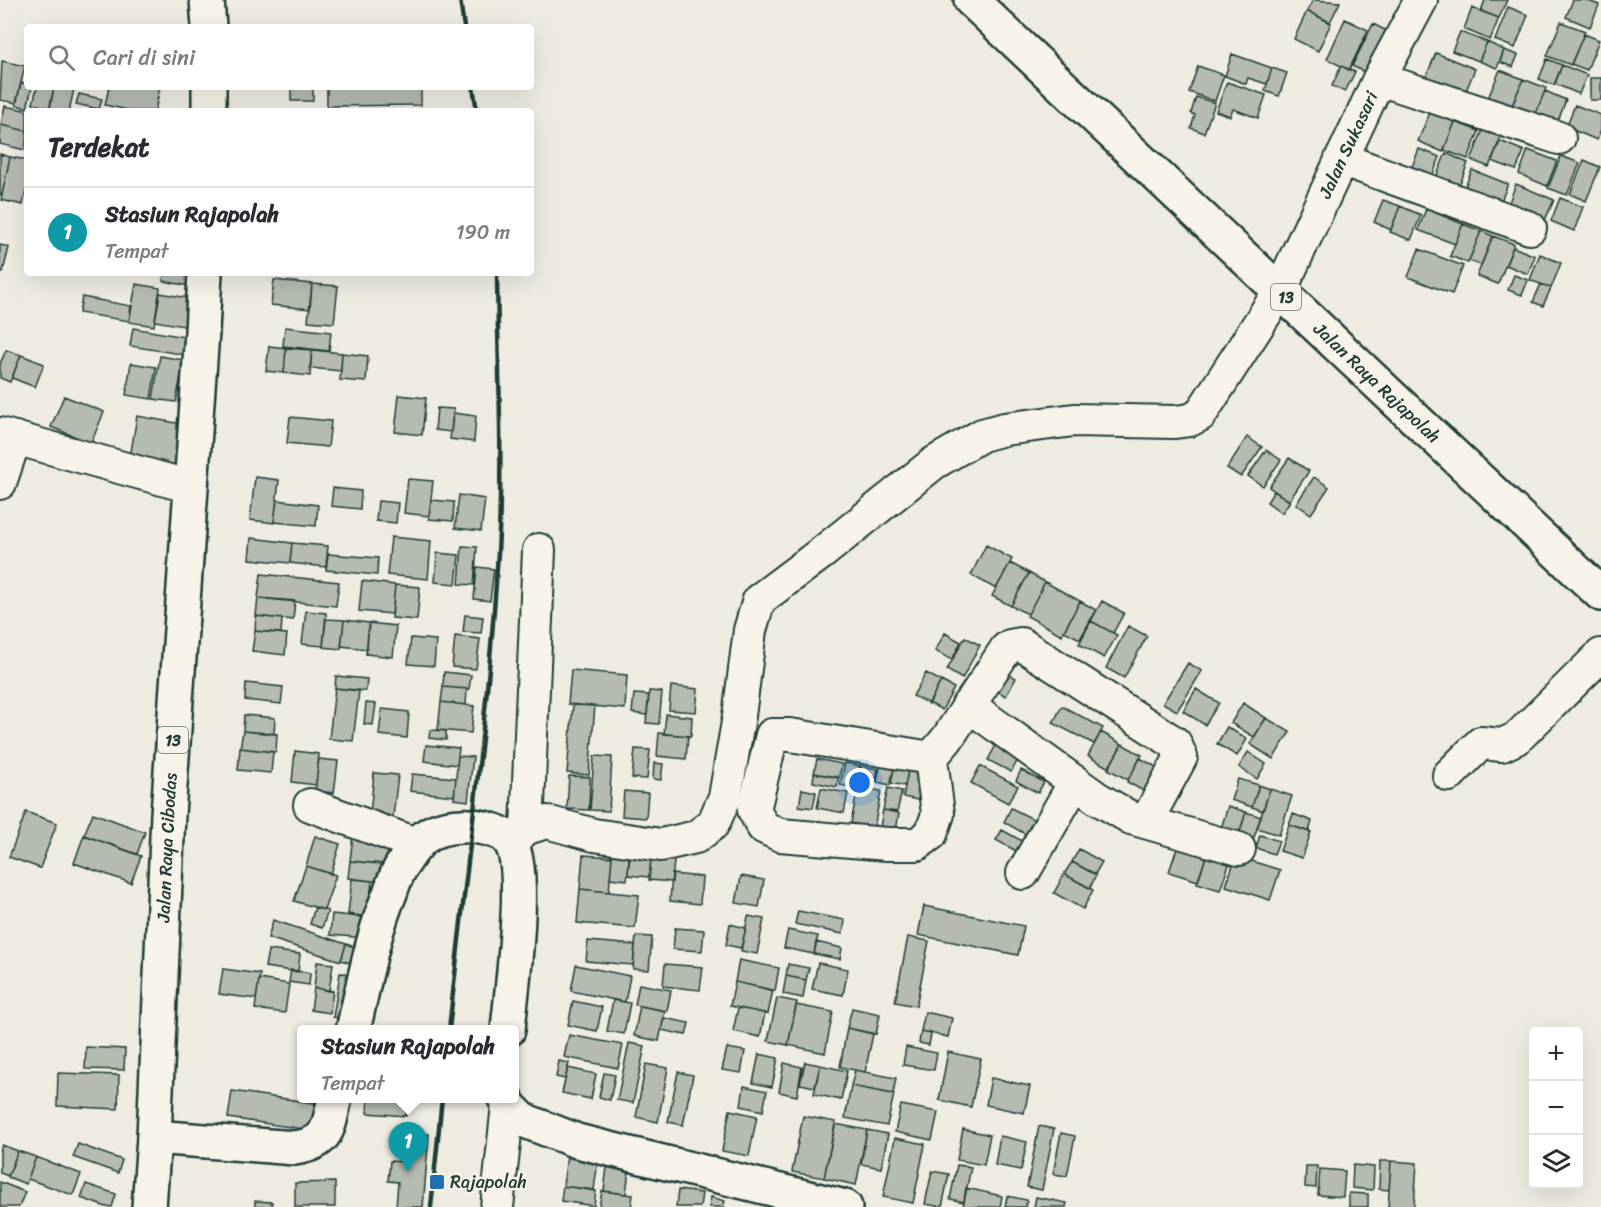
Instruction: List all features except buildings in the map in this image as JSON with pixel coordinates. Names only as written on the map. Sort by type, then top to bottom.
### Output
[{"type":"main road","points":[[207,0],[209,24]]},
{"type":"main road","name":"Jalan Raya Rajapolah","points":[[970,0],[1601,594]]},
{"type":"main road","points":[[209,90],[209,108]]},
{"type":"main road","name":"Jalan Raya Cibodas","points":[[149,1207],[168,814],[205,276]]},
{"type":"main road","points":[[354,1025],[379,918],[399,870],[416,844],[427,834],[443,827],[464,826],[504,835],[518,835],[516,857],[519,885],[508,1025]]},
{"type":"main road","points":[[154,1137],[295,1148],[310,1146],[321,1139],[325,1132],[334,1103]]},
{"type":"main road","points":[[508,1103],[523,1120],[577,1141],[845,1207]]},
{"type":"street","name":"Jalan Sukasari","points":[[518,835],[547,822],[594,835],[661,845],[696,837],[713,824],[725,796],[739,716],[750,630],[759,600],[934,463],[982,435],[1004,429],[1074,420],[1175,422],[1190,420],[1200,415],[1280,291],[1378,79],[1421,0]]},
{"type":"street","points":[[1378,79],[1559,138]]},
{"type":"street","points":[[1341,159],[1530,228]]},
{"type":"street","points":[[0,483],[7,436],[190,487]]},
{"type":"street","points":[[518,835],[539,550]]},
{"type":"street","points":[[739,716],[812,732],[883,743],[924,745],[944,731],[969,705],[1015,628]]},
{"type":"street","points":[[772,735],[754,810],[764,827],[780,835],[887,844],[917,844],[931,834],[938,814],[931,758],[947,739],[1006,649],[1021,644],[1175,743],[1181,757],[1146,822]]},
{"type":"street","points":[[1449,775],[1481,743],[1502,745],[1517,738],[1601,655]]},
{"type":"street","points":[[969,705],[1075,782],[1131,818],[1239,849]]},
{"type":"street","points":[[739,716],[772,735],[790,735],[931,758]]},
{"type":"street","points":[[1023,873],[1075,782]]},
{"type":"street","points":[[310,805],[416,844]]},
{"type":"street","points":[[497,1207],[507,1103]]},
{"type":"railway","points":[[460,0],[464,24]]},
{"type":"railway","points":[[474,90],[476,108]]},
{"type":"railway","points":[[450,1025],[482,742],[497,568],[500,457],[497,276]]},
{"type":"railway","points":[[431,1207],[441,1103]]},
{"type":"place","name":"Stasiun Rajapolah","points":[[408,1172]]},
{"type":"place","name":"Rajapolah","points":[[437,1182]]}]
